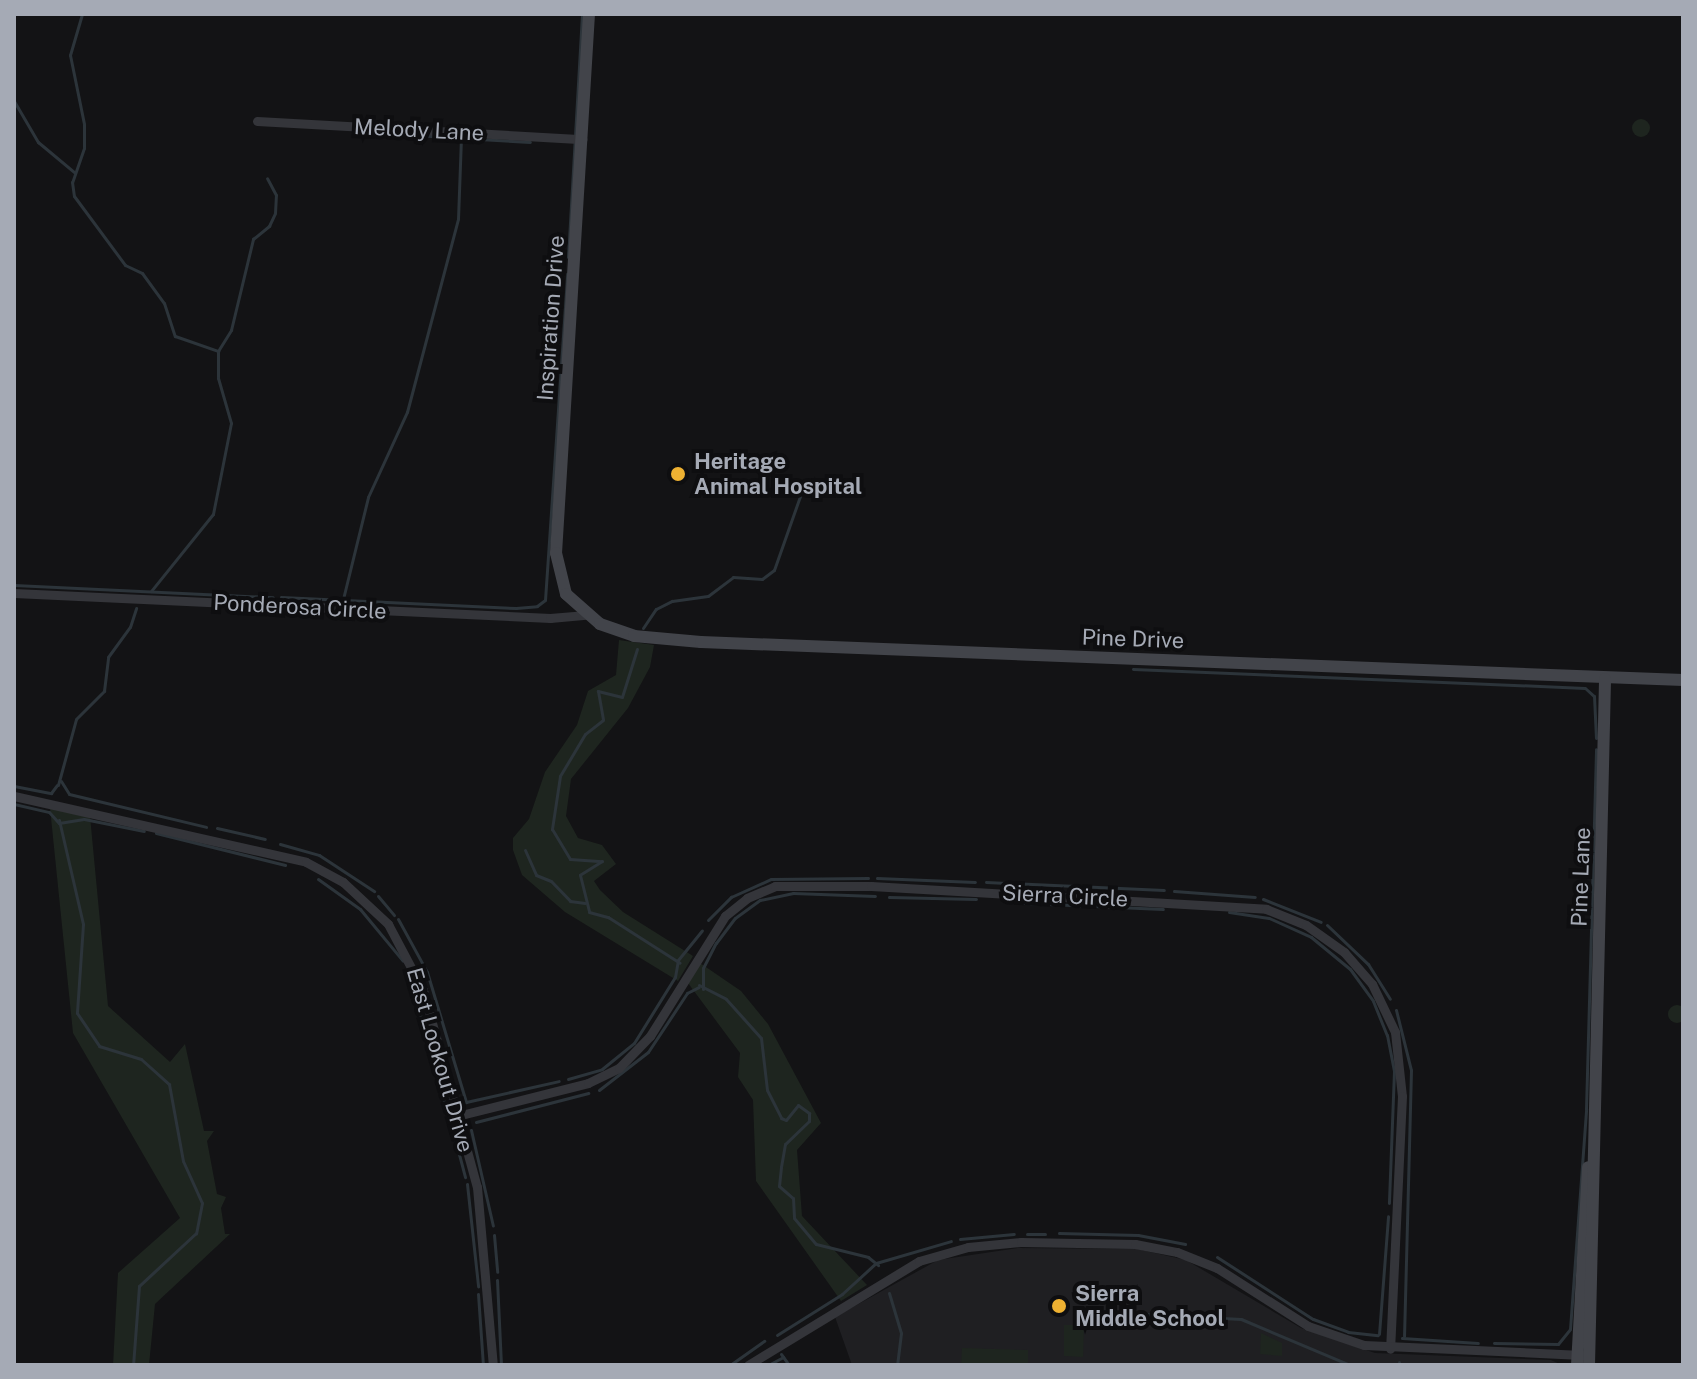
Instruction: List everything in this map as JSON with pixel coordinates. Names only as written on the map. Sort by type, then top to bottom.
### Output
[{"type":"main road","name":"Inspiration Drive","points":[[586,615],[562,585],[556,553],[589,14]]},
{"type":"main road","name":"Pine Drive","points":[[586,615],[620,633],[667,640],[1683,680]]},
{"type":"main road","name":"Pine Lane","points":[[1583,1360],[1596,1077],[1605,679]]},
{"type":"street","name":"Melody Lane","points":[[257,121],[583,139]]},
{"type":"street","name":"Ponderosa Circle","points":[[14,593],[586,615]]},
{"type":"street","name":"East Lookout Drive","points":[[14,796],[290,856],[343,882],[385,919],[412,961],[481,1207],[493,1365]]},
{"type":"street","name":"Sierra Circle","points":[[457,1116],[588,1083],[619,1068],[654,1031],[725,916],[747,898],[775,886],[871,886],[1266,909],[1306,925],[1348,956],[1376,991],[1395,1032],[1402,1096],[1390,1349]]},
{"type":"street","points":[[748,1365],[919,1261],[968,1247],[1021,1242],[1135,1244],[1177,1252],[1217,1268],[1316,1330],[1390,1349],[1583,1360]]},
{"type":"shaded area","points":[[1637,119],[1645,119],[1650,128],[1648,135],[1637,137],[1632,132],[1632,124]]},
{"type":"shaded area","points":[[619,640],[654,645],[650,667],[628,708],[571,779],[566,816],[578,838],[602,845],[616,864],[594,881],[600,890],[623,912],[693,956],[678,981],[565,912],[522,875],[513,850],[513,838],[529,819],[545,772],[577,725],[588,691],[616,675]]},
{"type":"shaded area","points":[[50,808],[90,816],[108,1006],[170,1062],[185,1044],[204,1131],[214,1131],[207,1141],[217,1194],[226,1197],[221,1208],[225,1234],[230,1234],[155,1304],[149,1365],[113,1365],[118,1273],[180,1218],[73,1033]]},
{"type":"shaded area","points":[[700,963],[741,991],[768,1024],[821,1123],[797,1150],[802,1216],[867,1285],[841,1301],[756,1181],[753,1100],[738,1077],[740,1053],[688,983]]},
{"type":"shaded area","points":[[1673,1005],[1681,1005],[1686,1014],[1684,1021],[1673,1023],[1668,1018],[1668,1010]]},
{"type":"shaded area","name":"Sierra Middle School","points":[[1018,1248],[1137,1249],[1186,1260],[1301,1328],[1375,1353],[1551,1360],[1562,1365],[852,1365],[835,1317],[938,1260]]},
{"type":"shaded area","points":[[1064,1325],[1084,1325],[1083,1357],[1064,1356]]},
{"type":"shaded area","points":[[1261,1333],[1282,1343],[1282,1356],[1260,1354]]},
{"type":"shaded area","points":[[962,1348],[1028,1350],[1028,1365],[961,1365]]},
{"type":"waterway","points":[[82,14],[70,55],[84,124],[84,148],[72,182],[74,196],[125,265],[142,273],[164,303],[175,336],[218,351],[218,378],[231,423],[213,514],[151,591]]},
{"type":"waterway","points":[[568,257],[582,14]]},
{"type":"waterway","points":[[14,101],[38,142],[74,172]]},
{"type":"waterway","points":[[401,134],[461,138]]},
{"type":"waterway","points":[[343,599],[368,497],[407,412],[458,219],[461,138],[530,142]]},
{"type":"waterway","points":[[218,351],[231,330],[253,239],[269,226],[275,213],[276,195],[267,178]]},
{"type":"waterway","points":[[281,597],[516,608],[537,606],[545,600],[567,274]]},
{"type":"waterway","points":[[643,628],[656,609],[672,601],[708,596],[733,577],[762,579],[774,570],[800,496]]},
{"type":"waterway","points":[[14,585],[273,597]]},
{"type":"waterway","points":[[58,785],[76,719],[104,691],[108,657],[130,627],[136,608]]},
{"type":"waterway","points":[[637,649],[622,697],[598,691],[603,720],[585,734],[560,776],[552,829],[570,859],[602,861],[580,875],[589,912],[608,917],[680,963]]},
{"type":"waterway","points":[[1133,669],[1585,688],[1594,696],[1596,738]]},
{"type":"waterway","points":[[1494,1343],[1558,1344],[1570,1329],[1586,1109],[1596,749]]},
{"type":"waterway","points":[[61,781],[69,794],[206,827]]},
{"type":"waterway","points":[[14,786],[51,793],[57,785]]},
{"type":"waterway","points":[[14,804],[49,812],[59,823],[84,819],[144,831]]},
{"type":"waterway","points":[[59,820],[83,924],[77,1013],[99,1046],[141,1059],[169,1084],[183,1161],[202,1203],[196,1233],[139,1286],[133,1365]]},
{"type":"waterway","points":[[217,828],[265,839]]},
{"type":"waterway","points":[[156,833],[285,865]]},
{"type":"waterway","points":[[280,844],[319,855],[374,891]]},
{"type":"waterway","points":[[525,850],[536,875],[551,881],[570,901],[585,903]]},
{"type":"waterway","points":[[708,920],[731,897],[771,879],[868,878]]},
{"type":"waterway","points":[[877,878],[975,882]]},
{"type":"waterway","points":[[318,879],[360,909],[403,961]]},
{"type":"waterway","points":[[986,882],[1164,890]]},
{"type":"waterway","points":[[1174,891],[1255,897]]},
{"type":"waterway","points":[[703,989],[703,968],[716,943],[735,918],[760,900],[793,893],[875,896]]},
{"type":"waterway","points":[[378,896],[394,915]]},
{"type":"waterway","points":[[889,897],[976,899]]},
{"type":"waterway","points":[[1263,899],[1321,922]]},
{"type":"waterway","points":[[1024,903],[1163,909]]},
{"type":"waterway","points":[[1229,912],[1269,918],[1311,937],[1350,969],[1373,1001],[1387,1035],[1394,1071],[1389,1203]]},
{"type":"waterway","points":[[398,919],[427,972],[466,1102],[559,1081]]},
{"type":"waterway","points":[[1327,925],[1368,964],[1390,999]]},
{"type":"waterway","points":[[568,1079],[602,1069],[634,1043],[675,977],[678,960],[702,930]]},
{"type":"waterway","points":[[411,981],[448,1116]]},
{"type":"waterway","points":[[699,985],[726,999],[761,1038],[767,1090],[781,1118],[786,1120],[798,1105],[809,1113],[809,1121],[785,1144],[781,1167],[779,1186],[793,1198],[794,1218],[816,1244],[868,1257],[878,1265]]},
{"type":"waterway","points":[[599,1090],[648,1052],[687,993],[699,987]]},
{"type":"waterway","points":[[1396,1010],[1411,1070],[1404,1336]]},
{"type":"waterway","points":[[476,1122],[588,1093]]},
{"type":"waterway","points":[[451,1124],[465,1177]]},
{"type":"waterway","points":[[471,1130],[493,1226]]},
{"type":"waterway","points":[[467,1184],[478,1286]]},
{"type":"waterway","points":[[1379,1334],[1388,1216]]},
{"type":"waterway","points":[[1059,1233],[1138,1235],[1185,1244]]},
{"type":"waterway","points":[[960,1239],[1014,1234]]},
{"type":"waterway","points":[[1027,1234],[1045,1234]]},
{"type":"waterway","points":[[494,1235],[497,1272]]},
{"type":"waterway","points":[[777,1335],[842,1294],[876,1263],[951,1241]]},
{"type":"waterway","points":[[1217,1257],[1313,1319],[1348,1332],[1378,1335]]},
{"type":"waterway","points":[[497,1280],[501,1365]]},
{"type":"waterway","points":[[889,1293],[901,1333],[897,1365]]},
{"type":"waterway","points":[[478,1294],[483,1365]]},
{"type":"waterway","points":[[1112,1312],[1241,1319],[1350,1365]]},
{"type":"waterway","points":[[1402,1338],[1478,1343]]},
{"type":"waterway","points":[[730,1365],[764,1341]]},
{"type":"waterway","points":[[781,1354],[789,1365]]},
{"type":"waterway","points":[[770,1364],[783,1357]]},
{"type":"place","name":"Heritage Animal Hospital","points":[[678,474]]},
{"type":"place","name":"Sierra Middle School","points":[[1059,1306]]}]
